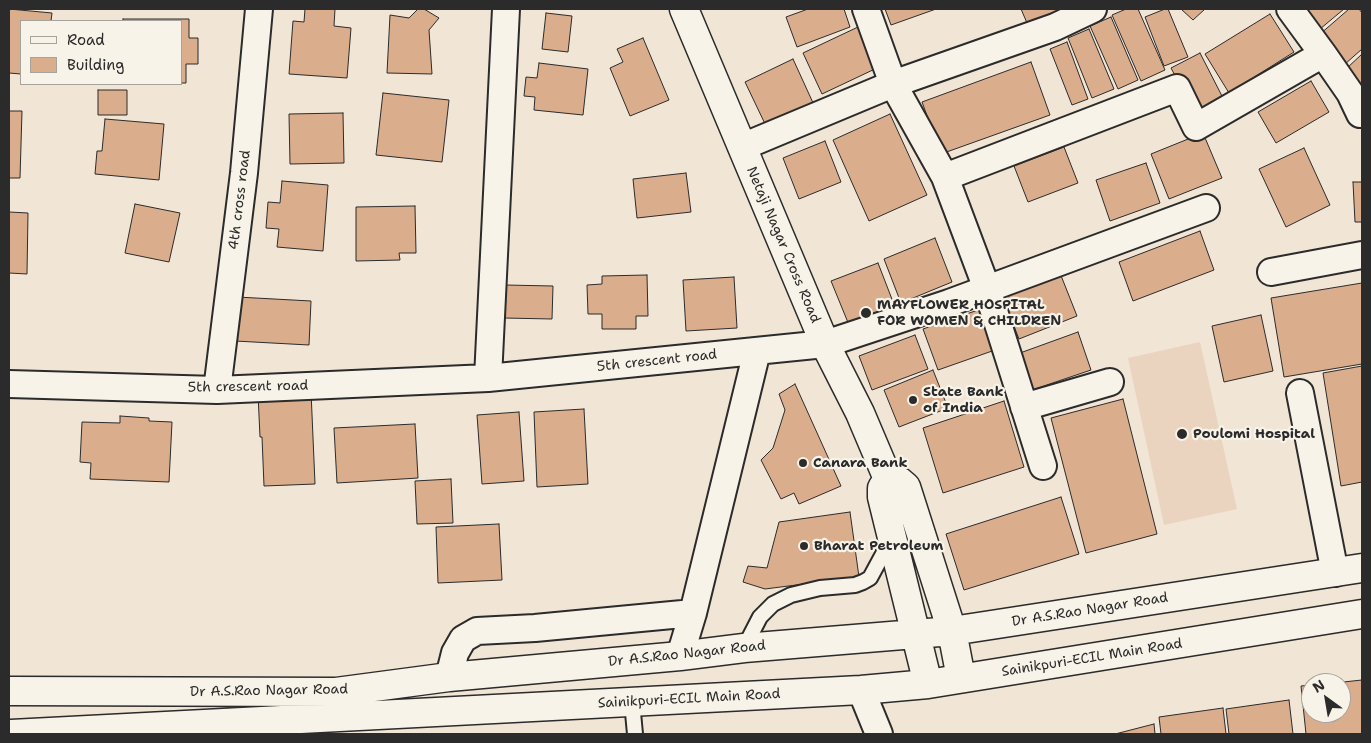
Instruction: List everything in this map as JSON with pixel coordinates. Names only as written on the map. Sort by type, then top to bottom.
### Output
[{"type":"main road","name":"Netaji Nagar Cross Road","points":[[684,9],[825,344],[860,413],[888,479]]},
{"type":"main road","points":[[928,684],[889,532],[882,497],[882,488],[888,479],[899,481],[906,487],[952,631],[961,678]]},
{"type":"main road","name":"Dr A.S.Rao Nagar Road","points":[[9,692],[336,692],[450,677],[680,656],[744,648],[952,631],[1362,568]]},
{"type":"main road","name":"Sainikpuri-ECIL Main Road","points":[[11,734],[861,690],[928,684],[1362,614]]},
{"type":"street","name":"4th cross road","points":[[217,390],[244,172],[259,9]]},
{"type":"street","points":[[488,378],[506,9]]},
{"type":"street","points":[[866,9],[893,84],[945,177],[987,289],[1043,466]]},
{"type":"street","points":[[742,147],[893,84],[1055,27],[1094,9]]},
{"type":"street","points":[[1290,9],[1350,93],[1360,114]]},
{"type":"street","points":[[945,177],[1177,88],[1196,127],[1323,54]]},
{"type":"street","name":"5th crescent road","points":[[9,384],[217,390],[488,378],[825,344],[949,303],[1206,208]]},
{"type":"street","points":[[1271,272],[1362,255]]},
{"type":"street","points":[[680,656],[693,613],[758,351]]},
{"type":"street","points":[[1024,407],[1110,382]]},
{"type":"street","points":[[1300,393],[1335,572]]},
{"type":"street","points":[[450,677],[455,653],[463,639],[477,631],[535,628],[693,613]]},
{"type":"street","points":[[861,690],[878,734]]},
{"type":"lane","points":[[744,648],[760,617],[773,604],[791,594],[820,588],[855,585],[870,578],[883,554],[889,532]]},
{"type":"lane","points":[[632,702],[635,734]]},
{"type":"shaded area","name":"Poulomi Hospital","points":[[1200,342],[1237,509],[1164,525],[1128,358]]},
{"type":"building","points":[[9,9],[52,13],[51,20],[20,20],[20,74],[9,73]]},
{"type":"building","points":[[305,9],[335,9],[334,26],[351,28],[347,78],[289,74],[293,21],[304,22]]},
{"type":"building","points":[[418,9],[424,9],[439,18],[429,30],[432,74],[387,73],[390,15],[409,18]]},
{"type":"building","points":[[808,9],[844,9],[850,27],[797,47],[786,17]]},
{"type":"building","points":[[885,9],[936,9],[891,25]]},
{"type":"building","points":[[1021,9],[1076,9],[1030,30]]},
{"type":"building","points":[[1126,9],[1138,9],[1165,70],[1141,81],[1112,15]]},
{"type":"building","points":[[1168,9],[1188,57],[1164,66],[1145,17]]},
{"type":"building","points":[[1181,9],[1205,9],[1193,20]]},
{"type":"building","points":[[1302,9],[1344,9],[1320,29]]},
{"type":"building","points":[[1349,9],[1359,9],[1362,13],[1362,49],[1345,64],[1319,35]]},
{"type":"building","points":[[546,13],[572,16],[568,52],[542,49]]},
{"type":"building","points":[[1270,14],[1294,52],[1229,93],[1205,54]]},
{"type":"building","points":[[1111,17],[1138,80],[1118,89],[1090,26]]},
{"type":"building","points":[[189,19],[189,38],[198,38],[198,64],[186,64],[186,83],[182,83],[182,20],[123,20]]},
{"type":"building","points":[[858,27],[877,68],[822,94],[803,53]]},
{"type":"building","points":[[1089,29],[1114,89],[1092,98],[1068,38]]},
{"type":"building","points":[[643,38],[669,100],[630,116],[610,68],[623,62],[617,49]]},
{"type":"building","points":[[1067,42],[1088,99],[1072,105],[1050,49]]},
{"type":"building","points":[[1200,53],[1223,98],[1195,113],[1171,68]]},
{"type":"building","points":[[1362,54],[1362,86],[1346,69]]},
{"type":"building","points":[[793,59],[814,105],[767,128],[745,82]]},
{"type":"building","points":[[1031,62],[1050,115],[941,154],[922,102]]},
{"type":"building","points":[[539,63],[588,69],[583,115],[534,110],[535,97],[524,96],[526,77],[537,78]]},
{"type":"building","points":[[1311,81],[1329,112],[1276,143],[1258,112]]},
{"type":"building","points":[[98,90],[127,90],[127,115],[98,115]]},
{"type":"building","points":[[383,93],[449,100],[442,162],[376,155]]},
{"type":"building","points":[[9,111],[22,111],[20,178],[9,178]]},
{"type":"building","points":[[343,113],[344,163],[290,164],[289,114]]},
{"type":"building","points":[[890,114],[927,195],[869,221],[833,140]]},
{"type":"building","points":[[105,119],[164,124],[159,180],[95,174],[97,151],[102,151]]},
{"type":"building","points":[[1203,133],[1222,178],[1169,199],[1151,154]]},
{"type":"building","points":[[825,141],[841,182],[799,199],[783,158]]},
{"type":"building","points":[[1064,147],[1078,183],[1028,202],[1014,166]]},
{"type":"building","points":[[1304,148],[1330,205],[1286,227],[1259,169]]},
{"type":"building","points":[[1146,163],[1160,203],[1110,221],[1096,180]]},
{"type":"building","points":[[686,173],[691,212],[637,218],[633,179]]},
{"type":"building","points":[[282,181],[328,185],[323,251],[277,247],[279,229],[266,228],[268,202],[280,203]]},
{"type":"building","points":[[1353,182],[1362,182],[1362,222],[1355,222]]},
{"type":"building","points":[[135,204],[180,213],[169,262],[125,253]]},
{"type":"building","points":[[415,206],[416,253],[399,253],[400,260],[356,261],[356,207]]},
{"type":"building","points":[[9,212],[28,213],[27,274],[9,273]]},
{"type":"building","points":[[1200,231],[1214,270],[1133,301],[1119,262]]},
{"type":"building","points":[[935,238],[952,282],[901,303],[884,259]]},
{"type":"building","points":[[878,263],[895,307],[849,325],[831,281]]},
{"type":"building","points":[[1060,273],[1077,316],[1019,339],[1002,296]]},
{"type":"building","points":[[647,275],[648,316],[636,316],[636,329],[602,329],[602,314],[588,314],[587,285],[602,284],[602,276]]},
{"type":"building","points":[[734,277],[737,328],[686,331],[683,280]]},
{"type":"building","points":[[1362,283],[1362,364],[1284,377],[1271,298]]},
{"type":"building","points":[[505,285],[553,286],[552,319],[504,318]]},
{"type":"building","points":[[237,297],[311,301],[309,345],[235,341]]},
{"type":"building","points":[[981,309],[995,350],[938,370],[923,329]]},
{"type":"building","points":[[1261,315],[1273,371],[1224,382],[1212,326]]},
{"type":"building","points":[[1078,332],[1091,370],[1032,390],[1020,353]]},
{"type":"building","points":[[915,335],[928,369],[872,390],[859,356]]},
{"type":"building","points":[[1362,366],[1362,482],[1341,486],[1323,373]]},
{"type":"building","points":[[933,370],[948,408],[899,427],[884,390]]},
{"type":"building","points":[[795,384],[841,486],[799,504],[794,493],[781,499],[761,460],[773,448],[785,410],[779,394]]},
{"type":"building","points":[[311,391],[315,484],[264,486],[258,394]]},
{"type":"building","points":[[1123,399],[1157,534],[1086,553],[1051,418]]},
{"type":"building","points":[[1004,401],[1024,467],[943,493],[923,428]]},
{"type":"building","points":[[584,409],[588,484],[537,487],[534,412]]},
{"type":"building","points":[[519,412],[524,481],[482,484],[477,415]]},
{"type":"building","points":[[120,416],[149,418],[149,421],[172,422],[169,482],[90,479],[91,463],[80,462],[82,422],[120,423]]},
{"type":"building","points":[[415,424],[418,478],[337,483],[334,428]]},
{"type":"building","points":[[451,479],[453,523],[417,524],[415,481]]},
{"type":"building","points":[[1061,497],[1079,554],[964,590],[946,534]]},
{"type":"building","points":[[850,512],[859,577],[765,589],[743,582],[748,566],[767,568],[779,522]]},
{"type":"building","points":[[499,524],[502,580],[438,583],[436,527]]},
{"type":"building","points":[[1362,680],[1362,734],[1306,734],[1305,723],[1351,723],[1351,681]]},
{"type":"building","points":[[1289,700],[1293,734],[1229,734],[1226,709]]},
{"type":"building","points":[[1223,708],[1226,734],[1161,734],[1159,717]]},
{"type":"building","points":[[1154,724],[1155,734],[1115,734],[1119,733]]},
{"type":"place","name":"MAYFLOWER HOSPITAL FOR WOMEN & CHILDREN","points":[[866,313]]},
{"type":"place","name":"State Bank of India","points":[[913,400]]},
{"type":"place","name":"Poulomi Hospital","points":[[1182,434]]},
{"type":"place","name":"Canara Bank","points":[[803,463]]},
{"type":"place","name":"Bharat Petroleum","points":[[804,546]]}]
